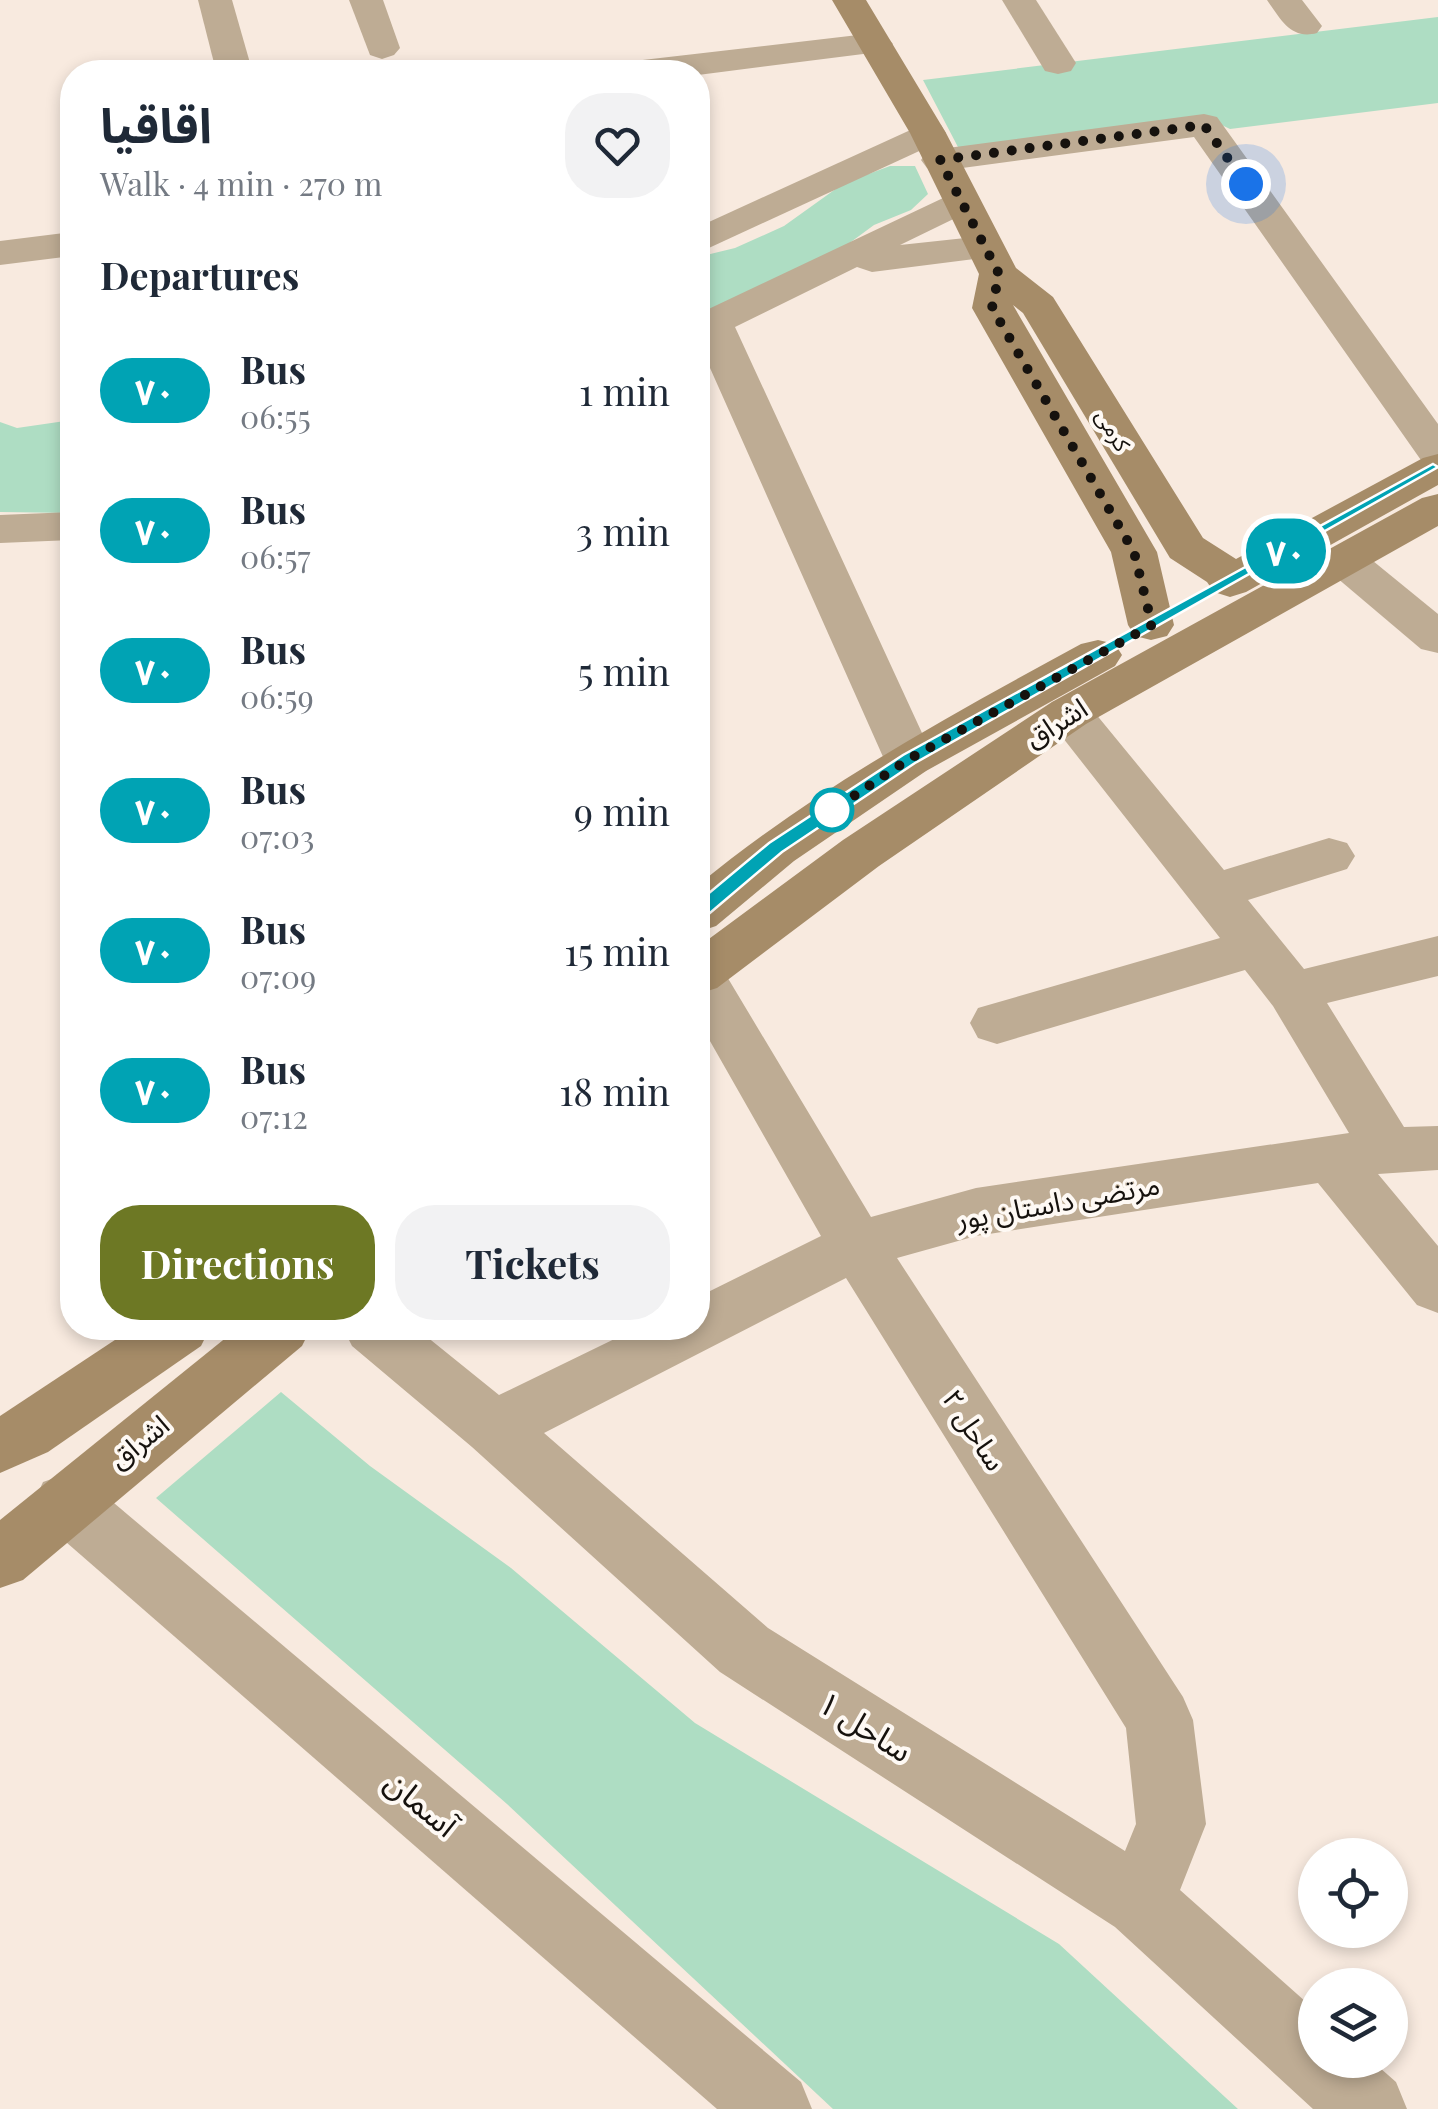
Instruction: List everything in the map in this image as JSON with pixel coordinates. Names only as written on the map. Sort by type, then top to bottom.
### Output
[{"type":"main road","name":"کرمی","points":[[849,0],[934,147],[991,261],[1039,306],[1186,548],[1235,579]]},
{"type":"main road","name":"کرمی","points":[[991,261],[992,308],[1134,552],[1152,625]]},
{"type":"main road","name":"اشراق","points":[[710,903],[776,848],[909,759],[1438,467]]},
{"type":"main road","name":"اشراق","points":[[710,965],[860,854],[1069,713],[1438,508]]},
{"type":"main road","points":[[0,1446],[26,1433],[162,1340]]},
{"type":"main road","name":"اشراق","points":[[0,1559],[265,1340]]},
{"type":"street","points":[[216,0],[231,60]]},
{"type":"street","points":[[366,0],[382,48]]},
{"type":"street","points":[[1019,0],[1058,63]]},
{"type":"street","points":[[710,63],[875,44]]},
{"type":"street","points":[[710,236],[934,147],[1204,125],[1438,454]]},
{"type":"street","points":[[710,324],[960,201]]},
{"type":"street","points":[[0,253],[60,246]]},
{"type":"street","points":[[840,263],[991,261]]},
{"type":"street","points":[[710,337],[909,759]]},
{"type":"street","points":[[0,529],[60,526]]},
{"type":"street","points":[[1346,562],[1438,638]]},
{"type":"street","points":[[1069,713],[1215,892],[1413,1149]]},
{"type":"street","points":[[1215,892],[1329,856]]},
{"type":"street","points":[[996,1023],[1258,947]]},
{"type":"street","points":[[1292,992],[1438,956]]},
{"type":"street","name":"ساحل ۲","points":[[710,995],[856,1246],[1159,1720],[1171,1824],[1140,1902]]},
{"type":"street","name":"مرتضی داستان پور","points":[[710,1319],[856,1246],[976,1212],[1413,1149]]},
{"type":"street","points":[[1331,1159],[1438,1288]]},
{"type":"street","name":"ساحل ۱","points":[[388,1340],[494,1428],[744,1650],[1140,1902],[1369,2109]]},
{"type":"street","name":"مرتضی داستان پور","points":[[494,1428],[668,1340]]},
{"type":"street","name":"آسمان","points":[[66,1502],[774,2109]]},
{"type":"green space","points":[[1438,17],[1438,103],[1230,129],[1209,119],[959,149],[923,80]]},
{"type":"green space","points":[[890,166],[915,166],[928,194],[911,210],[874,225],[840,250],[710,310],[710,254],[735,248],[784,226],[844,183]]},
{"type":"green space","points":[[0,422],[17,428],[60,422],[60,513],[0,512]]},
{"type":"green space","points":[[281,1392],[370,1466],[511,1568],[695,1723],[1059,1944],[1238,2109],[833,2109],[507,1804],[156,1498]]},
{"type":"bus line","name":"۷۰","points":[[710,903],[776,848],[909,759],[1438,467]]},
{"type":"route","points":[[832,810],[821,818],[909,759],[1152,625],[1134,552],[992,308],[999,274],[940,160],[1204,125],[1246,184]]}]
